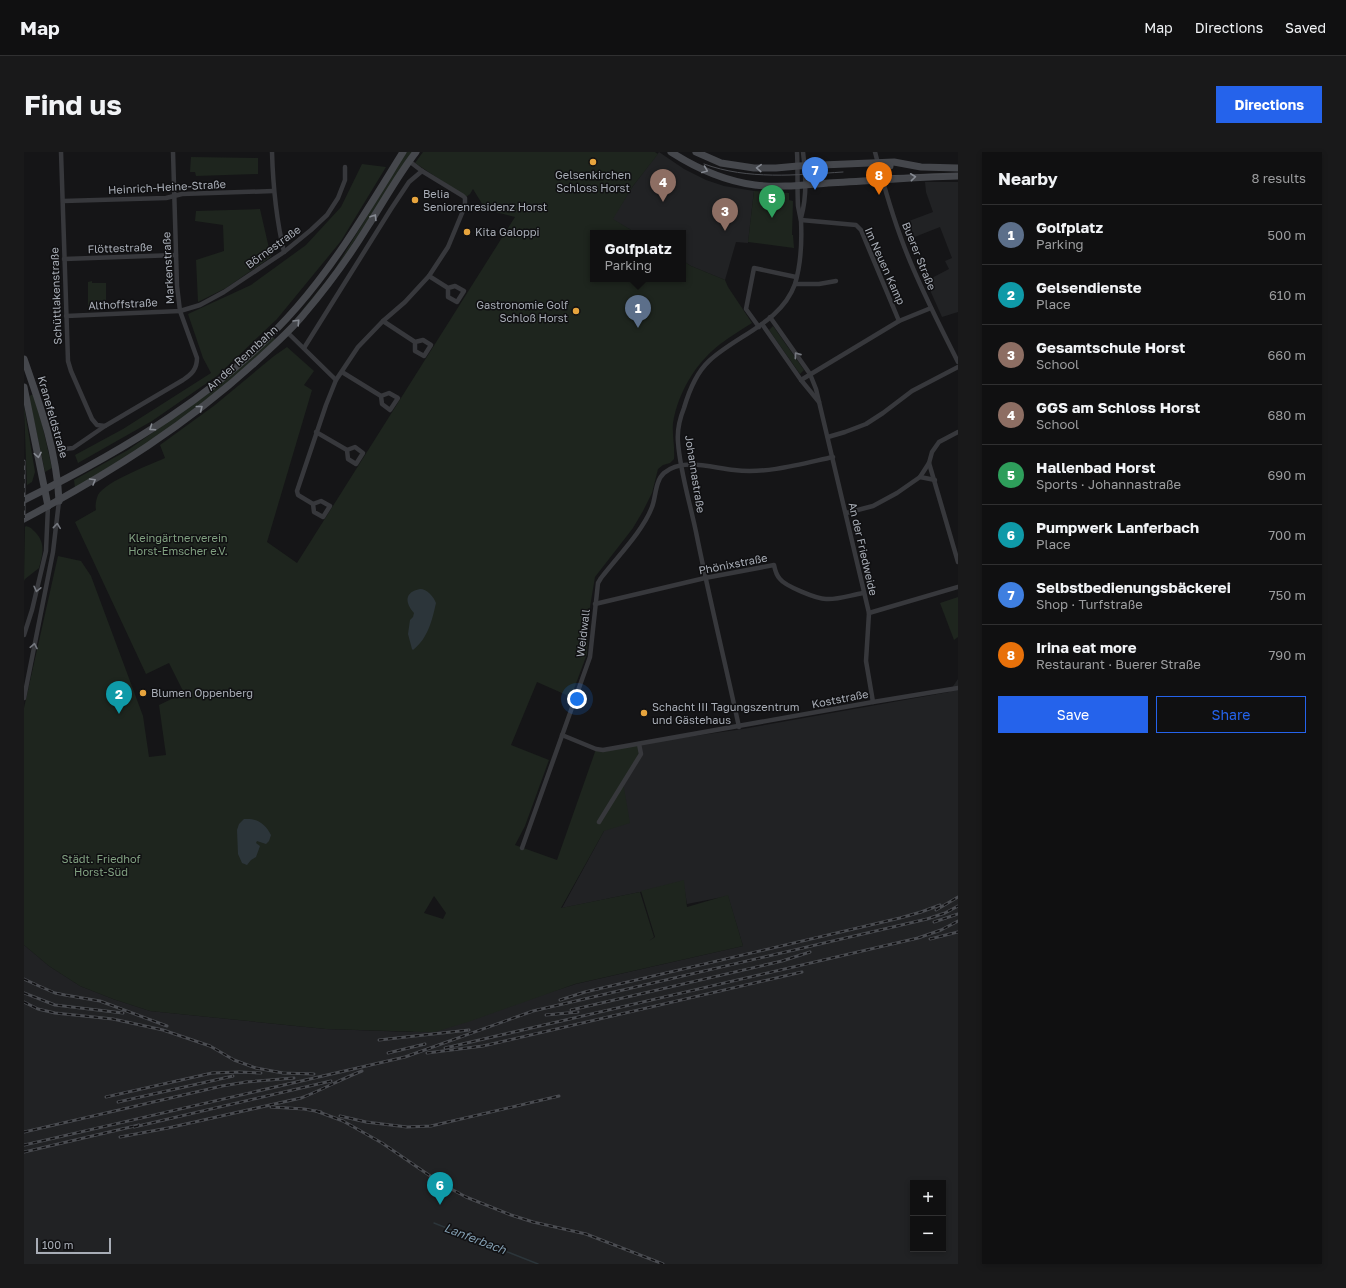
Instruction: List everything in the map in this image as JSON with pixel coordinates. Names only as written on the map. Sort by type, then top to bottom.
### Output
[{"type":"main road","name":"An der Rennbahn","points":[[24,500],[45,490],[131,442],[191,402],[242,362],[280,326],[331,264],[403,152]]},
{"type":"main road","name":"An der Rennbahn","points":[[24,519],[59,501],[114,469],[176,428],[234,382],[287,332],[304,314],[332,279],[416,152]]},
{"type":"main road","points":[[670,152],[693,165],[734,180],[755,185],[802,185],[883,181],[922,176],[958,176]]},
{"type":"main road","points":[[696,152],[721,163],[744,168],[765,169],[802,166],[878,166],[894,162],[921,167],[958,168]]},
{"type":"main road","points":[[280,326],[287,332]]},
{"type":"main road","name":"Kranefeldstraße","points":[[24,359],[48,432],[58,482],[59,501]]},
{"type":"main road","name":"Kranefeldstraße","points":[[24,386],[48,506]]},
{"type":"street","name":"Schüttlakenstraße","points":[[61,152],[67,355],[71,371],[92,419],[97,425],[105,426]]},
{"type":"street","name":"Markenstraße","points":[[65,449],[73,448],[105,426],[187,377],[197,366],[197,358],[180,310],[177,286],[172,152]]},
{"type":"street","points":[[272,152],[273,191],[278,227],[284,252]]},
{"type":"street","points":[[797,152],[802,166]]},
{"type":"street","points":[[802,166],[803,152]]},
{"type":"street","name":"Buerer Straße","points":[[874,152],[904,247],[958,362]]},
{"type":"street","points":[[313,504],[298,495],[297,491],[316,432],[336,380],[358,347],[383,321],[405,302],[429,276],[448,247],[464,206],[465,198],[409,161]]},
{"type":"street","name":"Börnestraße","points":[[180,310],[200,305],[224,292],[284,252],[311,230],[327,215],[338,198],[345,180],[345,166]]},
{"type":"street","name":"Johannastraße","points":[[739,727],[705,578],[682,465],[678,441],[679,425],[683,408],[696,377],[708,362],[718,353],[761,326],[783,304],[795,284],[801,252],[801,220],[798,208],[802,185],[802,166]]},
{"type":"street","points":[[304,348],[409,182],[422,171]]},
{"type":"street","name":"Heinrich-Heine-Straße","points":[[63,202],[174,197],[182,194],[273,191]]},
{"type":"street","name":"Im Neuen Kamp","points":[[801,220],[856,225],[861,230],[899,321]]},
{"type":"street","name":"Flöttestraße","points":[[64,259],[176,255]]},
{"type":"street","name":"An der Friedweide","points":[[796,277],[754,268],[746,309],[761,326],[819,402]]},
{"type":"street","points":[[429,276],[448,288]]},
{"type":"street","points":[[795,284],[819,284],[836,281]]},
{"type":"street","points":[[801,380],[899,321],[932,308]]},
{"type":"street","name":"Althoffstraße","points":[[66,316],[180,310]]},
{"type":"street","name":"An der Friedweide","points":[[770,317],[810,374],[816,389],[846,513],[863,593],[869,613],[866,661],[873,702]]},
{"type":"street","points":[[383,321],[415,342]]},
{"type":"street","points":[[287,332],[336,380]]},
{"type":"street","points":[[828,437],[866,424],[912,391],[958,367]]},
{"type":"street","points":[[342,372],[381,396]]},
{"type":"street","points":[[316,432],[347,450]]},
{"type":"street","points":[[846,513],[873,506],[898,493],[920,478],[929,463],[932,452],[939,442],[958,432]]},
{"type":"street","points":[[682,465],[705,465],[734,470],[760,470],[781,468],[833,457]]},
{"type":"street","points":[[929,463],[958,562]]},
{"type":"street","name":"Weidwall","points":[[522,848],[590,657],[598,583],[646,520],[653,505],[659,478],[664,472],[682,465]]},
{"type":"street","points":[[920,478],[935,480]]},
{"type":"street","points":[[24,698],[53,552],[59,501]]},
{"type":"street","points":[[24,635],[32,610],[46,551],[48,506]]},
{"type":"street","name":"Phönixstraße","points":[[595,604],[705,578],[774,565],[776,574],[780,580],[820,598],[830,599],[863,593]]},
{"type":"street","points":[[869,613],[958,587]]},
{"type":"street","name":"Koststraße","points":[[562,735],[596,749],[603,750],[958,688]]},
{"type":"street","points":[[599,822],[641,754],[639,744]]},
{"type":"shaded area","points":[[659,152],[684,169],[706,180],[724,186],[754,191],[748,243],[736,242],[725,280],[686,263],[686,230],[631,230],[612,219],[633,186]]},
{"type":"shaded area","points":[[925,182],[958,182],[958,312],[942,317],[926,281],[949,269],[945,261],[952,258],[940,227],[907,240],[901,224],[933,212],[926,192]]},
{"type":"shaded area","points":[[415,590],[425,590],[430,594],[436,603],[426,635],[413,650],[408,634],[410,620],[414,613],[409,605],[408,598],[409,595]]},
{"type":"shaded area","points":[[958,679],[958,1264],[24,1264],[24,945],[49,966],[80,986],[150,1011],[326,1029],[412,1032],[501,1008],[576,984],[743,946],[728,896],[687,904],[683,881],[640,892],[562,908],[604,831],[639,744],[743,729],[949,692]]},
{"type":"shaded area","points":[[244,819],[257,820],[266,827],[271,835],[266,844],[257,841],[256,843],[260,846],[256,857],[247,865],[242,863],[238,854],[237,830],[239,824]]},
{"type":"green space","points":[[406,152],[412,152],[359,234],[334,271]]},
{"type":"green space","points":[[423,152],[655,152],[658,154],[633,186],[613,219],[631,230],[590,230],[590,282],[686,282],[686,263],[725,280],[752,323],[727,339],[710,353],[695,370],[683,390],[675,412],[673,423],[674,459],[670,463],[663,465],[658,469],[652,493],[643,511],[633,528],[595,577],[589,613],[587,654],[571,697],[537,682],[511,745],[549,760],[525,826],[515,845],[557,860],[596,749],[639,744],[641,754],[623,782],[630,823],[604,831],[561,908],[640,892],[654,937],[649,941],[655,937],[641,891],[684,880],[687,907],[728,895],[743,946],[575,984],[468,1022],[435,1032],[326,1029],[150,1011],[80,986],[49,966],[24,945],[24,708],[58,556],[81,561],[91,576],[143,716],[149,757],[166,755],[159,705],[184,693],[169,663],[146,674],[75,522],[96,510],[98,495],[110,484],[165,458],[160,445],[215,405],[287,347],[314,371],[304,385],[312,390],[267,542],[297,563],[515,217],[488,210],[484,207],[473,189],[466,197],[415,163]],"holes":[[[434,896],[446,913],[443,919],[424,913]]]},
{"type":"green space","points":[[191,157],[258,158],[258,174],[196,176],[195,172],[190,172]]},
{"type":"green space","points":[[362,164],[386,167],[341,241],[277,319],[217,376],[152,421],[78,463],[75,455],[123,429],[211,373],[203,358],[188,314],[251,285],[306,245],[341,207]]},
{"type":"green space","points":[[754,191],[789,193],[789,200],[793,201],[792,235],[794,248],[748,242]]},
{"type":"green space","points":[[260,209],[271,257],[226,288],[198,302],[196,260],[224,251],[223,225],[195,221],[196,211]]},
{"type":"green space","points":[[331,275],[325,284],[289,326]]},
{"type":"green space","points":[[92,281],[92,283],[106,283],[106,307],[104,309],[88,310],[88,282]]},
{"type":"green space","points":[[773,326],[804,370],[800,374],[769,330]]},
{"type":"green space","points":[[273,337],[276,340],[185,417],[144,446],[75,488],[74,480],[128,450],[186,409]]},
{"type":"green space","points":[[33,395],[42,424],[52,468],[45,472],[29,397]]},
{"type":"green space","points":[[24,406],[35,472],[32,482],[27,485]]},
{"type":"green space","points":[[25,527],[31,528],[40,539],[42,544],[42,558],[39,568],[24,581]]},
{"type":"green space","points":[[958,597],[958,637],[954,640],[940,603]]},
{"type":"waterway","name":"Lanferbach","points":[[434,1223],[538,1264]]},
{"type":"tram line","points":[[704,164],[738,172],[772,175],[843,172]]},
{"type":"tram line","points":[[874,176],[958,174]]},
{"type":"railway","points":[[24,461],[24,518]]},
{"type":"railway","points":[[936,910],[958,897]]},
{"type":"railway","points":[[560,1000],[585,992],[900,918],[940,905]]},
{"type":"railway","points":[[24,1145],[405,1057],[533,1011],[927,919],[945,913],[958,906]]},
{"type":"railway","points":[[934,922],[958,914]]},
{"type":"railway","points":[[445,1048],[918,938],[941,930],[958,921]]},
{"type":"railway","points":[[930,939],[958,932]]},
{"type":"railway","points":[[571,1010],[782,961],[810,952]]},
{"type":"railway","points":[[427,1053],[483,1046],[802,972]]},
{"type":"railway","points":[[24,979],[55,993],[100,1001],[167,1026]]},
{"type":"railway","points":[[24,993],[55,1005],[123,1013]]},
{"type":"railway","points":[[24,1002],[38,1009],[55,1013],[113,1019],[163,1030],[210,1046],[234,1060],[256,1068],[283,1073],[314,1074]]},
{"type":"railway","points":[[546,1015],[578,1012]]},
{"type":"railway","points":[[379,1040],[469,1030]]},
{"type":"railway","points":[[388,1053],[425,1044]]},
{"type":"railway","points":[[120,1137],[168,1128],[301,1098],[362,1071]]},
{"type":"railway","points":[[106,1097],[212,1073],[261,1073]]},
{"type":"railway","points":[[118,1102],[233,1076]]},
{"type":"railway","points":[[24,1132],[222,1086],[246,1082],[294,1078]]},
{"type":"railway","points":[[134,1127],[331,1081]]},
{"type":"railway","points":[[340,1116],[366,1122],[407,1127],[431,1126],[559,1096]]},
{"type":"railway","points":[[271,1107],[304,1109],[321,1112]]},
{"type":"railway","points":[[316,1111],[343,1121],[382,1143],[442,1184],[466,1197],[533,1222],[586,1234],[663,1264]]},
{"type":"railway","points":[[24,1152],[139,1125]]},
{"type":"place","name":"Gelsenkirchen Schloss Horst","points":[[593,162]]},
{"type":"place","name":"Selbstbedienungsbäckerei","points":[[815,190]]},
{"type":"place","name":"Irina eat more","points":[[879,195]]},
{"type":"place","name":"Belia Seniorenresidenz Horst","points":[[415,200]]},
{"type":"place","name":"GGS am Schloss Horst","points":[[663,202]]},
{"type":"place","name":"Hallenbad Horst","points":[[772,218]]},
{"type":"place","name":"Gesamtschule Horst","points":[[725,231]]},
{"type":"place","name":"Kita Galoppi","points":[[467,232]]},
{"type":"place","name":"Gastronomie Golf Schloß Horst","points":[[576,311]]},
{"type":"place","name":"Golfplatz","points":[[638,328]]},
{"type":"place","name":"Blumen Oppenberg","points":[[143,693]]},
{"type":"place","name":"Schacht III Tagungszentrum und Gästehaus","points":[[644,713]]},
{"type":"place","name":"Gelsendienste","points":[[119,714]]},
{"type":"place","name":"Pumpwerk Lanferbach","points":[[440,1205]]},
{"type":"park label","name":"Kleingärtnerverein Horst-Emscher e.V.","points":[[178,544]]},
{"type":"park label","name":"Städt. Friedhof Horst-Süd","points":[[101,865]]}]
